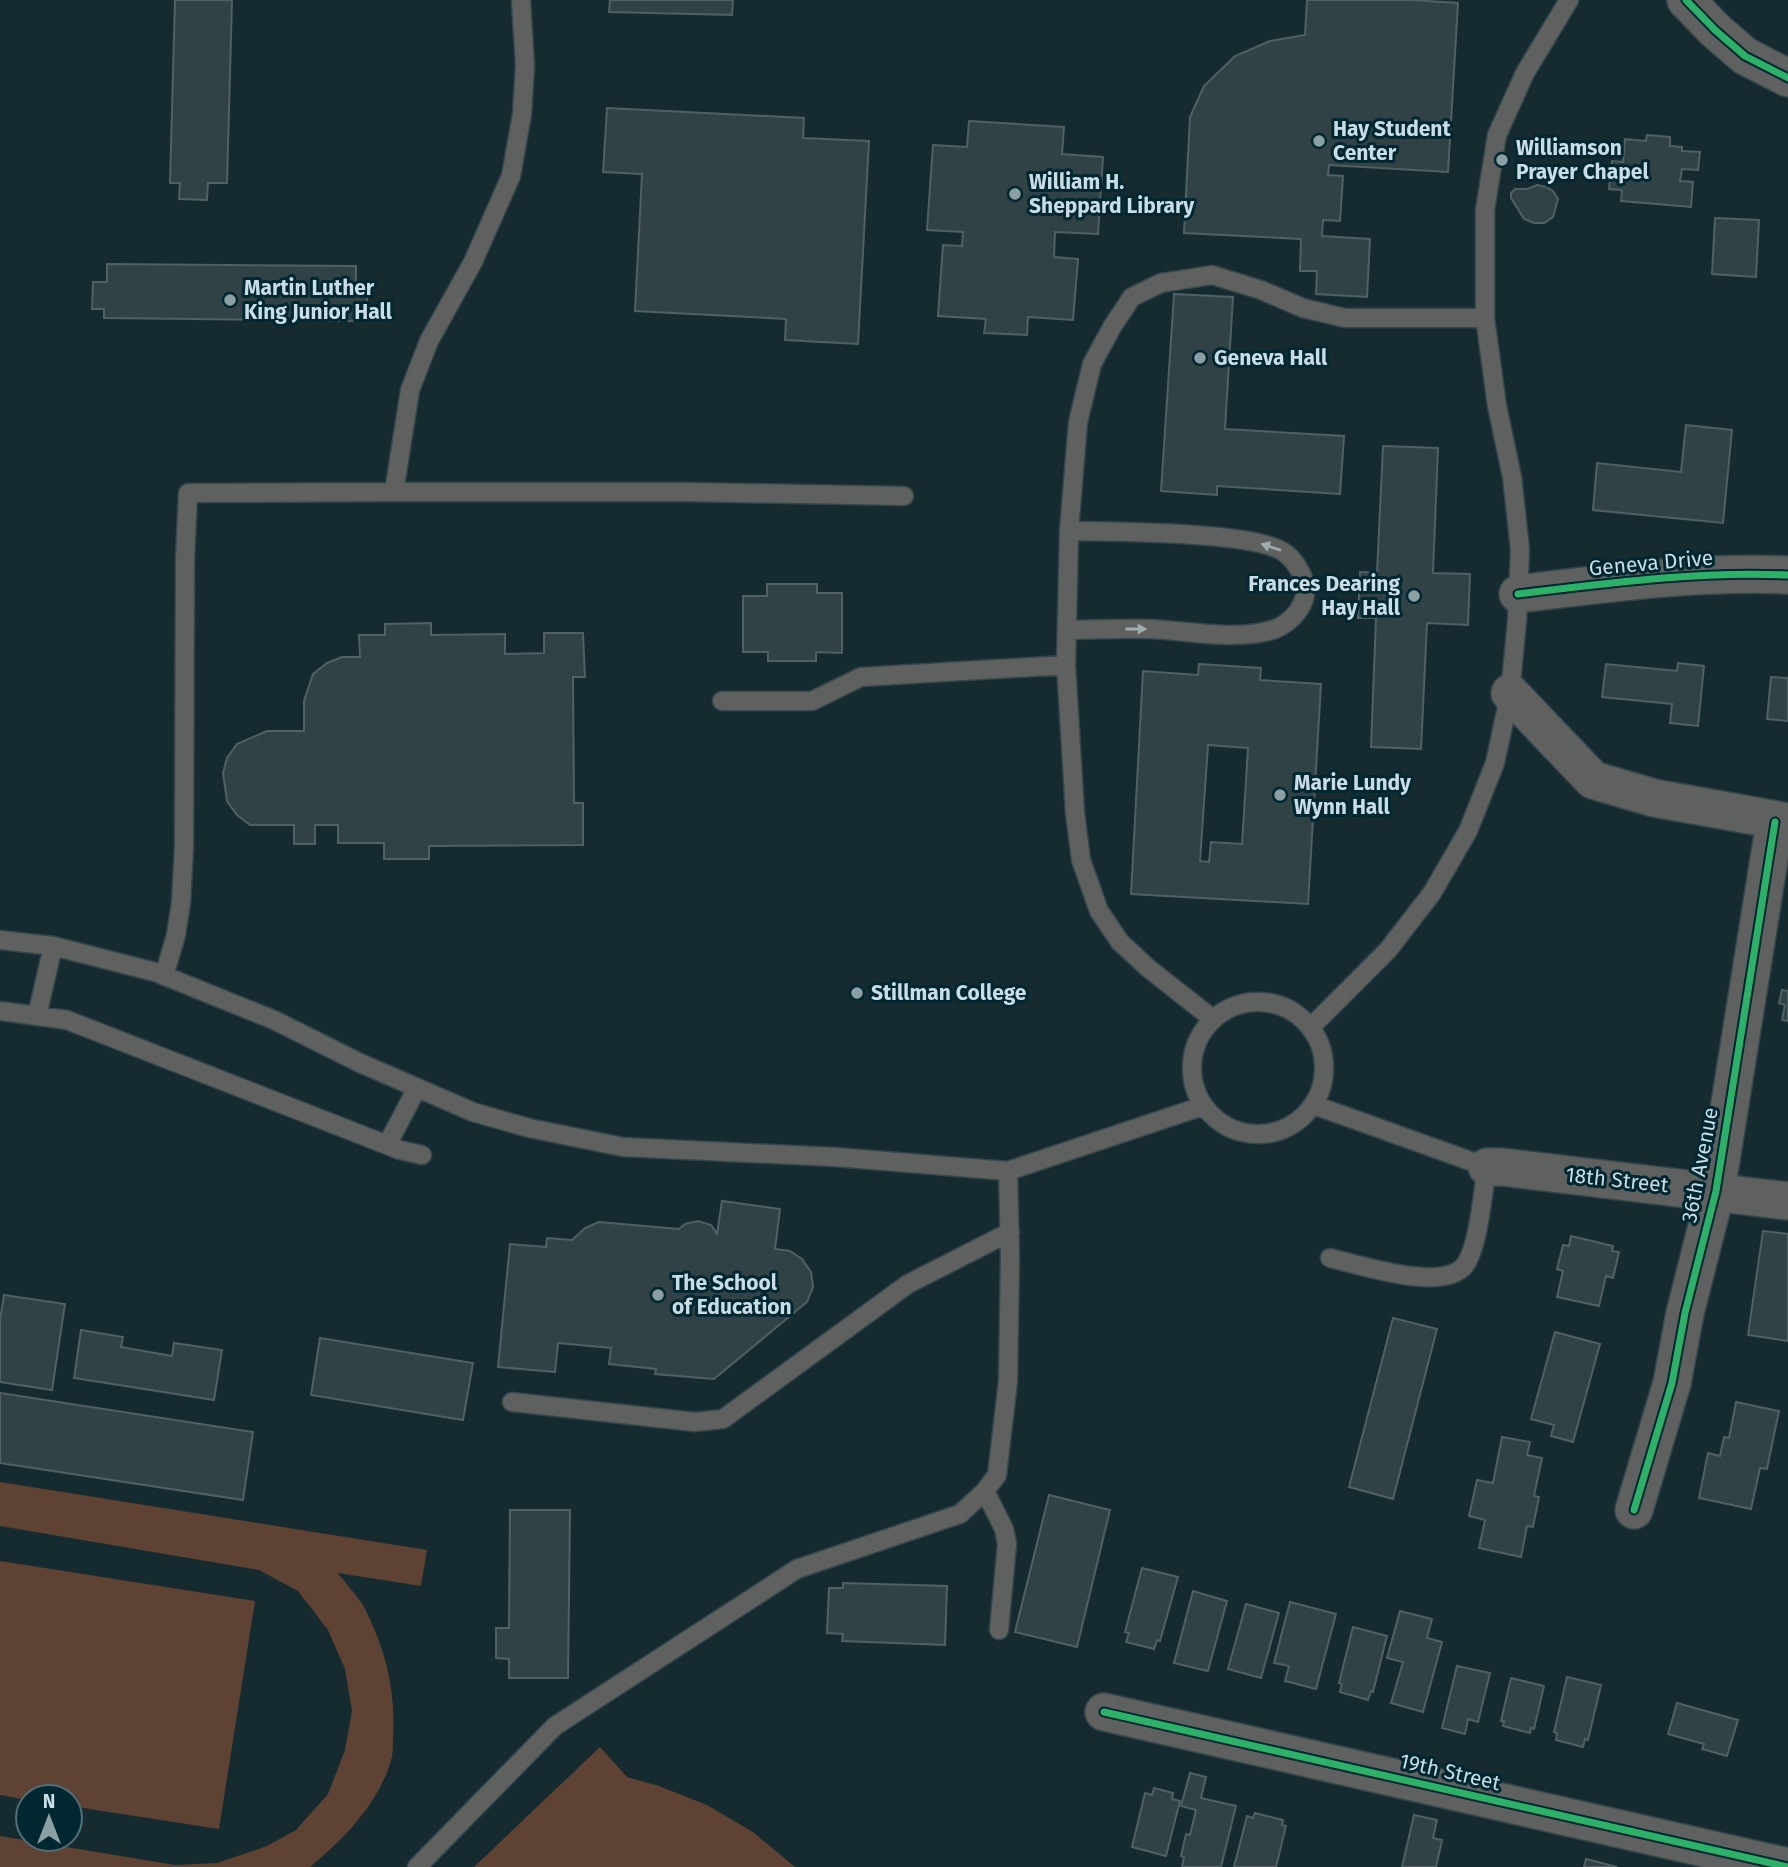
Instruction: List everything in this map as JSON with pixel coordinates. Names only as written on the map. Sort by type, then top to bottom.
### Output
[{"type":"street","points":[[1686,0],[1745,56],[1788,78]]},
{"type":"street","name":"Geneva Drive","points":[[1518,594],[1607,583],[1736,573],[1788,575]]},
{"type":"street","points":[[1510,693],[1593,780],[1654,798],[1781,822]]},
{"type":"street","name":"36th Avenue","points":[[1634,1510],[1672,1383],[1685,1313],[1716,1191],[1781,822]]},
{"type":"street","name":"18th Street","points":[[1487,1167],[1788,1201]]},
{"type":"street","name":"19th Street","points":[[1104,1712],[1788,1867]]},
{"type":"lane","points":[[394,492],[410,390],[429,341],[473,262],[511,176],[522,114],[525,66],[520,0]]},
{"type":"lane","points":[[1311,1027],[1388,950],[1432,892],[1468,831],[1491,774],[1510,693],[1520,550],[1517,513],[1497,406],[1485,318],[1485,210],[1497,135],[1525,73],[1569,0]]},
{"type":"lane","points":[[1213,1019],[1119,942],[1099,911],[1081,860],[1075,813],[1066,665],[1069,531],[1078,422],[1092,364],[1132,297],[1161,283],[1212,275],[1261,290],[1303,308],[1345,318],[1485,318]]},
{"type":"lane","points":[[164,976],[176,935],[183,858],[188,492],[688,492],[904,496]]},
{"type":"lane","points":[[1068,630],[1146,629],[1256,634],[1277,628],[1292,619],[1304,600],[1306,582],[1284,551],[1249,540],[1069,531]]},
{"type":"lane","points":[[722,701],[812,701],[861,677],[1066,665]]},
{"type":"lane","points":[[0,940],[53,946],[164,976],[274,1020],[360,1063],[473,1112],[529,1128],[623,1147],[835,1157],[1008,1171],[1203,1106]]},
{"type":"lane","points":[[37,1016],[53,946]]},
{"type":"lane","points":[[1253,1001],[1275,1003],[1295,1012],[1311,1027],[1321,1045],[1325,1065],[1323,1086],[1314,1105],[1299,1121],[1280,1131],[1259,1135],[1237,1132],[1218,1122],[1203,1106],[1194,1089],[1191,1070],[1193,1051],[1200,1034],[1213,1019],[1231,1007],[1253,1001]]},
{"type":"lane","points":[[0,1011],[68,1020],[387,1145],[422,1155]]},
{"type":"lane","points":[[387,1145],[417,1088]]},
{"type":"lane","points":[[1314,1105],[1487,1167],[1473,1247],[1467,1264],[1450,1276],[1420,1278],[1330,1258]]},
{"type":"lane","points":[[417,1867],[555,1726],[797,1569],[960,1514],[985,1491],[996,1475],[1008,1381],[1008,1171]]},
{"type":"lane","points":[[512,1402],[695,1422],[723,1419],[908,1284],[1010,1232]]},
{"type":"lane","points":[[985,1491],[1004,1529],[1007,1544],[999,1630]]},
{"type":"shaded area","points":[[0,1482],[427,1550],[421,1586],[338,1573],[364,1607],[378,1638],[388,1670],[393,1702],[392,1754],[379,1789],[360,1818],[310,1867],[0,1867],[0,1836],[14,1838],[14,1853],[84,1853],[84,1850],[175,1865],[217,1863],[267,1846],[296,1830],[328,1794],[345,1750],[352,1711],[345,1669],[328,1630],[298,1591],[259,1570],[0,1526]]},
{"type":"shaded area","points":[[0,1561],[255,1601],[219,1829],[84,1808],[84,1783],[14,1783],[14,1798],[0,1795]]},
{"type":"shaded area","points":[[600,1747],[627,1777],[707,1805],[753,1832],[795,1867],[474,1867]]},
{"type":"building","points":[[175,0],[232,0],[227,183],[208,183],[207,200],[179,199],[180,183],[170,183]]},
{"type":"building","points":[[610,0],[733,0],[732,15],[609,12]]},
{"type":"building","name":"Hay Student Center","points":[[1307,0],[1458,3],[1448,172],[1329,165],[1328,175],[1343,176],[1340,221],[1323,220],[1322,236],[1370,239],[1367,297],[1316,294],[1317,271],[1300,271],[1301,239],[1184,233],[1190,117],[1204,86],[1235,56],[1270,41],[1305,35]]},
{"type":"building","points":[[607,108],[804,118],[803,138],[869,141],[858,344],[785,340],[786,319],[635,311],[642,174],[603,172]]},
{"type":"building","name":"William H. Sheppard Library","points":[[969,121],[1064,127],[1062,154],[1103,157],[1098,234],[1055,232],[1054,257],[1078,259],[1073,320],[1028,317],[1027,335],[984,333],[986,319],[938,316],[943,245],[962,246],[963,232],[927,230],[933,145],[967,147]]},
{"type":"building","points":[[1647,135],[1670,137],[1670,146],[1682,147],[1682,151],[1700,152],[1698,170],[1682,169],[1680,181],[1693,182],[1691,207],[1621,201],[1622,190],[1609,189],[1612,161],[1623,162],[1625,139],[1646,141]]},
{"type":"building","points":[[1537,185],[1553,191],[1558,199],[1553,217],[1544,223],[1524,219],[1511,198],[1515,189],[1527,189]]},
{"type":"building","points":[[1715,218],[1759,220],[1756,277],[1712,274]]},
{"type":"building","name":"Martin Luther King Junior Hall","points":[[107,264],[356,266],[356,290],[367,290],[367,311],[355,311],[355,321],[104,318],[104,309],[92,309],[93,282],[107,282]]},
{"type":"building","name":"Geneva Hall","points":[[1174,294],[1233,297],[1225,429],[1344,436],[1340,494],[1217,486],[1217,495],[1161,491]]},
{"type":"building","points":[[1686,425],[1732,430],[1723,523],[1593,510],[1597,463],[1681,472]]},
{"type":"building","name":"Frances Dearing Hay Hall","points":[[1383,446],[1438,448],[1433,573],[1470,574],[1468,625],[1427,623],[1421,749],[1371,747],[1376,618],[1358,618],[1360,572],[1377,573]]},
{"type":"building","points":[[767,584],[817,584],[817,593],[842,593],[842,653],[816,652],[816,661],[768,661],[768,652],[743,652],[743,596],[767,596]]},
{"type":"building","points":[[431,623],[431,635],[505,634],[505,654],[544,653],[544,633],[583,633],[585,677],[573,677],[574,803],[583,803],[583,845],[429,846],[429,859],[384,859],[384,843],[338,843],[338,825],[315,825],[315,844],[294,844],[294,825],[250,825],[237,815],[227,801],[223,773],[227,758],[237,744],[267,731],[304,731],[304,701],[313,674],[327,663],[342,657],[360,657],[359,635],[385,635],[385,624]]},
{"type":"building","points":[[1678,663],[1704,666],[1698,726],[1670,723],[1672,704],[1602,697],[1606,664],[1677,671]]},
{"type":"building","name":"Marie Lundy Wynn Hall","points":[[1199,664],[1261,668],[1260,680],[1321,684],[1308,904],[1131,894],[1143,671],[1198,675]],"holes":[[[1208,745],[1248,748],[1242,844],[1211,842],[1209,862],[1200,861]]]},
{"type":"building","points":[[1771,677],[1788,678],[1788,721],[1767,719]]},
{"type":"building","points":[[1782,990],[1788,991],[1788,1021],[1782,1020],[1785,1005],[1779,1003]]},
{"type":"building","name":"The School of Education","points":[[722,1201],[780,1209],[775,1249],[790,1251],[802,1259],[811,1272],[813,1287],[807,1302],[714,1379],[655,1374],[656,1369],[609,1364],[611,1348],[558,1343],[555,1372],[498,1367],[510,1244],[546,1247],[547,1238],[572,1240],[585,1228],[599,1222],[679,1229],[685,1224],[698,1221],[711,1225],[717,1234]]},
{"type":"building","points":[[1763,1231],[1788,1234],[1788,1341],[1748,1335]]},
{"type":"building","points":[[1571,1236],[1613,1246],[1612,1251],[1619,1252],[1613,1278],[1606,1276],[1599,1306],[1557,1297],[1563,1271],[1557,1269],[1563,1245],[1569,1246]]},
{"type":"building","points":[[4,1295],[65,1304],[52,1390],[0,1382],[0,1320]]},
{"type":"building","points":[[1393,1318],[1437,1329],[1393,1499],[1349,1487]]},
{"type":"building","points":[[81,1330],[123,1337],[121,1347],[172,1356],[174,1343],[222,1350],[214,1400],[74,1378]]},
{"type":"building","points":[[1555,1332],[1600,1344],[1573,1442],[1551,1436],[1554,1425],[1531,1419]]},
{"type":"building","points":[[320,1338],[473,1363],[463,1420],[311,1395]]},
{"type":"building","points":[[0,1393],[253,1432],[243,1500],[0,1463]]},
{"type":"building","points":[[1736,1402],[1779,1411],[1767,1469],[1760,1468],[1751,1509],[1699,1498],[1708,1453],[1720,1456],[1724,1437],[1729,1438]]},
{"type":"building","points":[[1502,1437],[1530,1442],[1527,1455],[1542,1458],[1534,1496],[1539,1497],[1533,1527],[1527,1526],[1521,1557],[1479,1548],[1485,1520],[1469,1516],[1477,1480],[1493,1483]]},
{"type":"building","points":[[1049,1495],[1110,1510],[1077,1647],[1015,1632]]},
{"type":"building","points":[[510,1510],[570,1510],[568,1678],[509,1678],[509,1659],[496,1658],[496,1628],[509,1628]]},
{"type":"building","points":[[1142,1568],[1178,1577],[1160,1641],[1157,1640],[1154,1649],[1126,1642],[1129,1633],[1125,1632]]},
{"type":"building","points":[[843,1583],[947,1586],[945,1645],[842,1641],[843,1634],[827,1633],[829,1588],[843,1588]]},
{"type":"building","points":[[1193,1591],[1227,1601],[1208,1671],[1174,1663]]},
{"type":"building","points":[[1290,1602],[1336,1614],[1316,1689],[1285,1681],[1289,1666],[1274,1663]]},
{"type":"building","points":[[1246,1604],[1279,1613],[1261,1678],[1228,1669]]},
{"type":"building","points":[[1400,1611],[1432,1619],[1427,1638],[1442,1642],[1423,1712],[1391,1703],[1403,1662],[1387,1658]]},
{"type":"building","points":[[1353,1627],[1387,1636],[1373,1692],[1371,1691],[1368,1700],[1340,1692],[1342,1684],[1339,1683]]},
{"type":"building","points":[[1457,1666],[1490,1673],[1478,1722],[1468,1719],[1465,1734],[1442,1728]]},
{"type":"building","points":[[1567,1677],[1601,1685],[1588,1740],[1585,1739],[1583,1747],[1556,1740],[1557,1733],[1554,1732]]},
{"type":"building","points":[[1511,1678],[1544,1686],[1534,1729],[1531,1728],[1530,1733],[1503,1726],[1504,1721],[1501,1721]]},
{"type":"building","points":[[1677,1703],[1738,1720],[1727,1756],[1702,1749],[1704,1744],[1668,1734]]},
{"type":"building","points":[[1190,1773],[1206,1777],[1201,1798],[1236,1806],[1221,1867],[1182,1867],[1184,1857],[1181,1856],[1186,1834],[1190,1835],[1196,1810],[1181,1806]]},
{"type":"building","points":[[1154,1788],[1173,1793],[1172,1799],[1180,1801],[1166,1856],[1132,1847],[1145,1793],[1152,1795]]},
{"type":"building","points":[[1255,1813],[1283,1820],[1282,1825],[1286,1826],[1276,1867],[1234,1867],[1247,1816],[1253,1818]]},
{"type":"building","points":[[1414,1815],[1437,1820],[1433,1838],[1442,1840],[1436,1867],[1402,1867]]},
{"type":"building","points":[[1586,1859],[1617,1867],[1584,1867]]},
{"type":"cycle path","points":[[1686,0],[1745,56],[1788,78]]},
{"type":"cycle path","points":[[1518,594],[1687,576],[1788,575]]},
{"type":"cycle path","points":[[1634,1510],[1672,1383],[1685,1313],[1716,1191],[1775,822]]},
{"type":"cycle path","points":[[1104,1712],[1788,1867]]},
{"type":"place","name":"Hay Student Center","points":[[1319,141]]},
{"type":"place","name":"Williamson Prayer Chapel","points":[[1502,160]]},
{"type":"place","name":"William H. Sheppard Library","points":[[1015,194]]},
{"type":"place","name":"Martin Luther King Junior Hall","points":[[230,300]]},
{"type":"place","name":"Geneva Hall","points":[[1200,358]]},
{"type":"place","name":"Frances Dearing Hay Hall","points":[[1414,596]]},
{"type":"place","name":"Marie Lundy Wynn Hall","points":[[1280,795]]},
{"type":"place","name":"Stillman College","points":[[857,993]]},
{"type":"place","name":"The School of Education","points":[[658,1295]]}]
